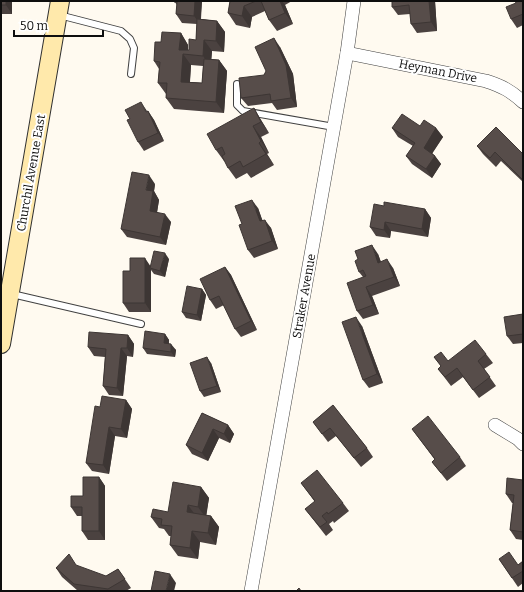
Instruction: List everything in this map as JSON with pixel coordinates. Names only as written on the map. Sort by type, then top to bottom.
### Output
[{"type":"main road","name":"Churchil Avenue East","points":[[1,344],[59,8]]},
{"type":"street","name":"Straker Avenue","points":[[251,591],[347,54],[354,1]]},
{"type":"street","name":"Heyman Drive","points":[[347,54],[486,81],[501,86],[513,93],[523,102]]},
{"type":"street","points":[[494,425],[518,439],[523,444]]},
{"type":"lane","points":[[59,8],[121,31],[130,39],[134,48],[131,74]]},
{"type":"lane","points":[[237,84],[237,105],[243,111],[334,127]]},
{"type":"lane","points":[[10,294],[141,324]]},
{"type":"building","points":[[1,1],[6,1],[6,5],[1,5]]},
{"type":"building","points":[[174,1],[195,1],[194,16],[176,14],[177,2]]},
{"type":"building","points":[[230,1],[256,1],[244,6],[242,16],[228,13]]},
{"type":"building","points":[[261,1],[280,1],[285,13],[269,20]]},
{"type":"building","points":[[392,1],[429,1],[431,22],[411,24],[409,5],[392,7]]},
{"type":"building","points":[[515,1],[523,1],[523,14],[511,19],[506,7],[516,3]]},
{"type":"building","points":[[197,19],[217,21],[216,41],[204,40],[203,56],[183,54],[181,82],[202,83],[204,59],[219,60],[216,102],[166,98],[167,83],[158,83],[160,62],[154,61],[155,42],[161,42],[162,32],[181,33],[179,50],[189,50],[189,39],[196,40]]},
{"type":"building","points":[[274,38],[286,65],[291,98],[271,101],[270,94],[241,98],[239,78],[264,75],[266,71],[255,47]]},
{"type":"building","points":[[141,102],[146,112],[148,111],[158,133],[138,142],[127,120],[130,119],[125,110]]},
{"type":"building","points":[[254,108],[261,122],[253,126],[261,141],[259,143],[266,154],[243,167],[240,161],[228,168],[222,156],[225,154],[222,147],[216,150],[207,134]]},
{"type":"building","points":[[402,114],[420,126],[424,120],[436,128],[424,148],[435,156],[426,169],[406,156],[415,143],[392,128]]},
{"type":"building","points":[[496,127],[523,154],[522,179],[495,152],[490,158],[477,146]]},
{"type":"building","points":[[132,172],[149,175],[146,190],[153,191],[150,211],[165,214],[160,237],[121,229]]},
{"type":"building","points":[[252,200],[260,221],[265,220],[272,241],[248,250],[239,225],[242,224],[235,206]]},
{"type":"building","points":[[384,202],[425,209],[422,229],[385,222],[384,230],[370,227],[374,204],[384,206]]},
{"type":"building","points":[[372,245],[378,263],[387,259],[394,277],[366,287],[373,305],[357,311],[347,283],[366,276],[363,270],[359,272],[355,261],[358,259],[355,251]]},
{"type":"building","points":[[154,251],[165,253],[160,271],[150,268]]},
{"type":"building","points":[[130,258],[145,258],[145,303],[123,303],[123,271],[130,271]]},
{"type":"building","points":[[225,267],[251,321],[235,329],[219,296],[210,300],[200,279]]},
{"type":"building","points":[[187,286],[202,289],[197,315],[182,312]]},
{"type":"building","points":[[523,314],[523,334],[507,336],[504,317]]},
{"type":"building","points":[[356,317],[377,374],[363,380],[342,322]]},
{"type":"building","points":[[145,331],[165,334],[164,343],[171,344],[171,352],[143,348]]},
{"type":"building","points":[[89,332],[128,335],[127,348],[121,348],[117,388],[103,386],[106,349],[88,347]]},
{"type":"building","points":[[475,340],[486,354],[478,361],[490,377],[473,390],[457,368],[445,377],[438,369],[441,366],[434,357],[441,352],[448,361]]},
{"type":"building","points":[[207,357],[217,386],[200,391],[190,363]]},
{"type":"building","points":[[102,396],[126,400],[121,429],[109,427],[103,465],[86,463],[95,406],[100,407]]},
{"type":"building","points":[[333,405],[367,448],[354,458],[330,428],[322,434],[313,422]]},
{"type":"building","points":[[202,413],[228,425],[224,434],[213,429],[202,453],[186,445]]},
{"type":"building","points":[[428,416],[460,457],[441,473],[432,462],[435,459],[412,429]]},
{"type":"building","points":[[317,470],[343,503],[328,514],[327,512],[322,516],[327,522],[320,527],[305,509],[315,501],[301,483]]},
{"type":"building","points":[[83,477],[99,477],[99,531],[82,531],[82,507],[71,507],[71,496],[83,496]]},
{"type":"building","points":[[507,478],[523,480],[523,532],[510,530],[514,495],[506,494]]},
{"type":"building","points":[[173,482],[201,487],[198,507],[188,505],[187,512],[211,516],[208,533],[192,531],[190,548],[170,545],[172,526],[161,525],[162,519],[151,517],[153,509],[168,512]]},
{"type":"building","points":[[509,552],[518,565],[523,561],[523,571],[512,578],[499,559]]},
{"type":"building","points":[[69,554],[76,565],[106,576],[118,569],[125,579],[108,589],[74,584],[56,568]]},
{"type":"building","points":[[155,571],[170,574],[166,591],[151,591]]}]
